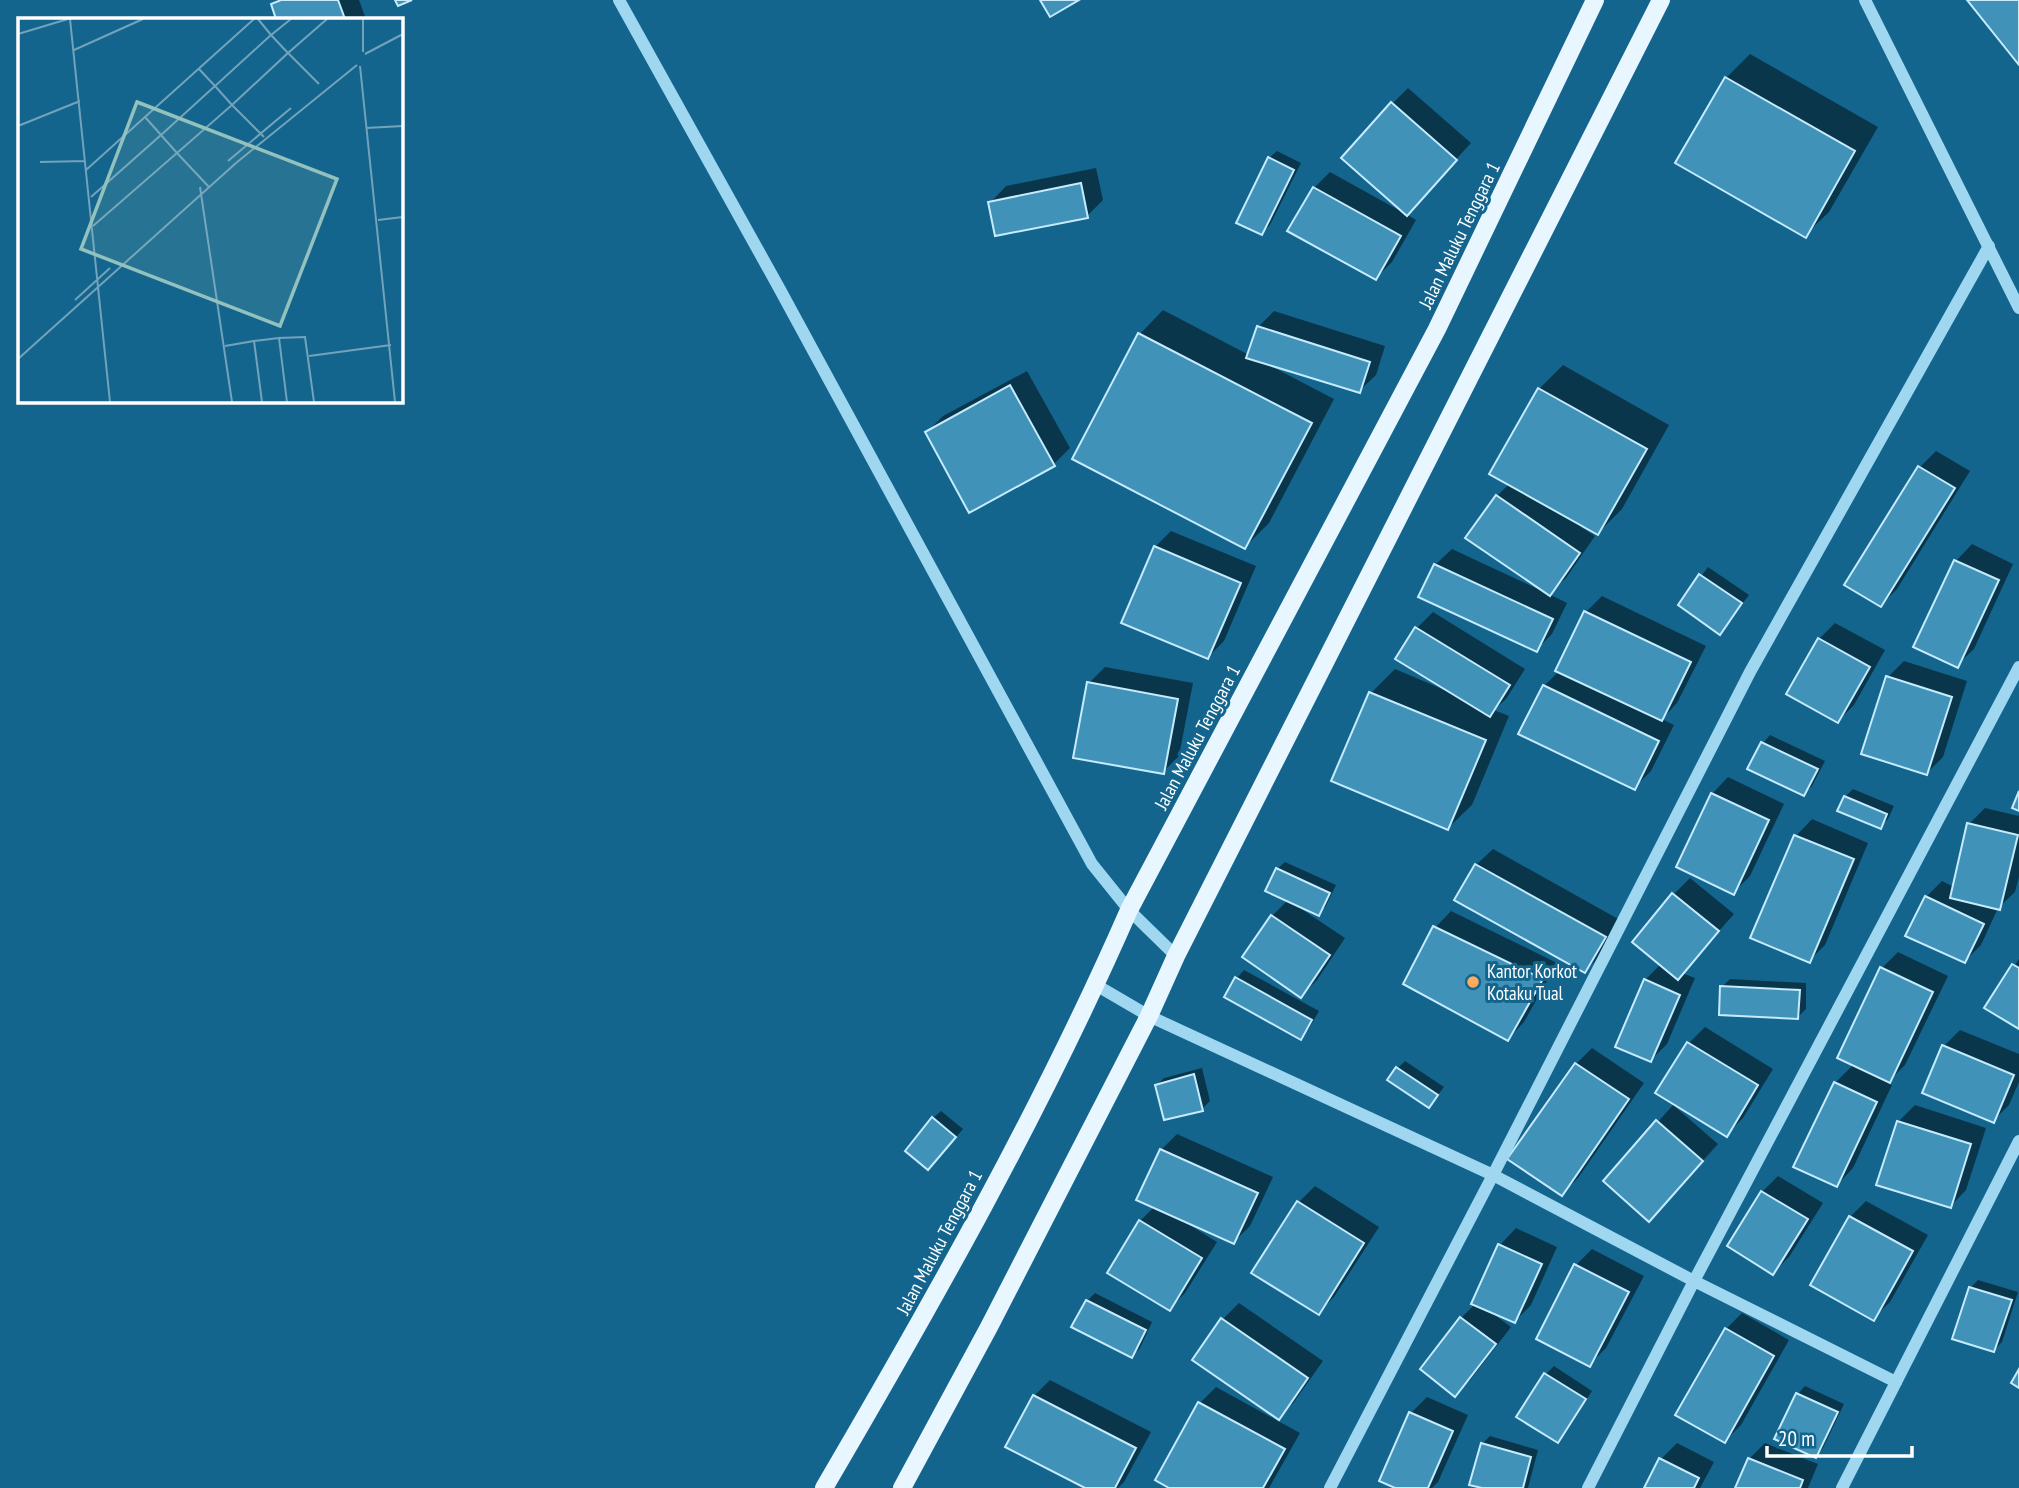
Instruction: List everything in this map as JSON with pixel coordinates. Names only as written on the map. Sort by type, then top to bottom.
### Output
[{"type":"main road","name":"Jalan Maluku Tenggara 1","points":[[824,1488],[941,1288],[1096,985],[1129,910],[1437,329],[1595,0]]},
{"type":"main road","points":[[902,1488],[989,1327],[1149,1016],[1175,956],[1661,0]]},
{"type":"street","points":[[619,0],[778,286],[1092,864],[1129,910],[1175,956]]},
{"type":"street","points":[[1866,0],[2019,308]]},
{"type":"street","points":[[1330,1488],[1750,672],[1989,246]]},
{"type":"street","points":[[1588,1488],[1694,1281],[2019,667]]},
{"type":"street","points":[[1096,985],[1149,1016],[1493,1175],[1694,1281],[1896,1382]]},
{"type":"street","points":[[1842,1488],[2019,1141]]},
{"type":"building","points":[[281,0],[338,0],[345,18],[276,18],[271,4]]},
{"type":"building","points":[[395,0],[412,0],[398,6]]},
{"type":"building","points":[[1040,0],[1079,0],[1050,17]]},
{"type":"building","points":[[1967,0],[2019,0],[2019,65]]},
{"type":"building","points":[[1725,77],[1855,151],[1806,238],[1675,163]]},
{"type":"building","points":[[1391,102],[1457,160],[1407,216],[1341,158]]},
{"type":"building","points":[[1268,157],[1294,170],[1262,235],[1236,223]]},
{"type":"building","points":[[1081,183],[1088,218],[995,236],[988,202]]},
{"type":"building","points":[[1313,187],[1401,236],[1376,280],[1287,231]]},
{"type":"building","points":[[1257,326],[1370,362],[1360,393],[1246,358]]},
{"type":"building","points":[[1138,333],[1312,423],[1245,549],[1072,459]]},
{"type":"building","points":[[1010,385],[1055,466],[969,513],[925,432]]},
{"type":"building","points":[[1538,388],[1647,449],[1598,535],[1489,474]]},
{"type":"building","points":[[1918,466],[1955,488],[1881,607],[1844,585]]},
{"type":"building","points":[[1496,495],[1580,553],[1550,596],[1465,538]]},
{"type":"building","points":[[1154,546],[1241,583],[1208,659],[1121,623]]},
{"type":"building","points":[[1954,560],[1999,580],[1958,668],[1913,647]]},
{"type":"building","points":[[1434,564],[1553,619],[1537,652],[1418,597]]},
{"type":"building","points":[[1699,574],[1742,603],[1720,635],[1678,605]]},
{"type":"building","points":[[1584,611],[1691,662],[1662,721],[1555,671]]},
{"type":"building","points":[[1415,627],[1510,685],[1490,717],[1395,659]]},
{"type":"building","points":[[1818,638],[1870,667],[1838,723],[1786,694]]},
{"type":"building","points":[[1886,676],[1952,697],[1927,775],[1861,754]]},
{"type":"building","points":[[1087,682],[1178,699],[1164,774],[1073,758]]},
{"type":"building","points":[[1543,685],[1659,741],[1635,790],[1518,734]]},
{"type":"building","points":[[1369,692],[1486,740],[1448,830],[1331,781]]},
{"type":"building","points":[[1761,742],[1818,769],[1804,796],[1747,769]]},
{"type":"building","points":[[2019,791],[2019,811],[2012,808]]},
{"type":"building","points":[[1711,793],[1769,820],[1734,895],[1676,867]]},
{"type":"building","points":[[1844,796],[1887,814],[1881,829],[1837,811]]},
{"type":"building","points":[[1967,823],[2018,835],[2000,910],[1950,898]]},
{"type":"building","points":[[1794,835],[1854,859],[1810,963],[1750,938]]},
{"type":"building","points":[[1475,864],[1606,937],[1585,973],[1454,900]]},
{"type":"building","points":[[1276,868],[1330,893],[1319,916],[1265,891]]},
{"type":"building","points":[[1672,893],[1719,931],[1678,980],[1632,942]]},
{"type":"building","points":[[1925,896],[1984,924],[1965,963],[1905,936]]},
{"type":"building","points":[[1271,915],[1330,955],[1301,998],[1242,957]]},
{"type":"building","name":"Kantor Korkot Kotaku Tual","points":[[1433,926],[1543,979],[1508,1041],[1403,984]]},
{"type":"building","points":[[2012,964],[2019,968],[2019,1029],[1984,1008]]},
{"type":"building","points":[[1880,967],[1933,992],[1890,1083],[1837,1058]]},
{"type":"building","points":[[1235,977],[1312,1020],[1301,1040],[1224,997]]},
{"type":"building","points":[[1644,979],[1680,995],[1651,1062],[1615,1047]]},
{"type":"building","points":[[1720,986],[1800,990],[1798,1019],[1719,1015]]},
{"type":"building","points":[[1687,1042],[1758,1085],[1727,1137],[1655,1093]]},
{"type":"building","points":[[1942,1045],[2014,1075],[1994,1123],[1922,1093]]},
{"type":"building","points":[[1575,1063],[1629,1099],[1562,1196],[1507,1159]]},
{"type":"building","points":[[1396,1067],[1438,1095],[1429,1108],[1387,1080]]},
{"type":"building","points":[[1194,1074],[1203,1111],[1164,1120],[1155,1085]]},
{"type":"building","points":[[1834,1082],[1877,1102],[1837,1187],[1793,1167]]},
{"type":"building","points":[[932,1117],[956,1137],[928,1170],[905,1151]]},
{"type":"building","points":[[1656,1120],[1703,1161],[1649,1222],[1603,1181]]},
{"type":"building","points":[[1897,1121],[1971,1144],[1951,1208],[1876,1185]]},
{"type":"building","points":[[1160,1149],[1258,1193],[1234,1244],[1136,1200]]},
{"type":"building","points":[[1761,1191],[1808,1219],[1773,1275],[1727,1246]]},
{"type":"building","points":[[1297,1201],[1364,1243],[1319,1315],[1251,1273]]},
{"type":"building","points":[[1849,1216],[1913,1251],[1874,1321],[1810,1285]]},
{"type":"building","points":[[1139,1220],[1202,1258],[1170,1311],[1107,1273]]},
{"type":"building","points":[[1498,1244],[1542,1264],[1515,1323],[1471,1304]]},
{"type":"building","points":[[1574,1264],[1629,1292],[1590,1367],[1536,1339]]},
{"type":"building","points":[[1969,1287],[2012,1300],[1994,1352],[1952,1339]]},
{"type":"building","points":[[1086,1300],[1146,1330],[1132,1358],[1071,1327]]},
{"type":"building","points":[[1460,1317],[1496,1344],[1455,1397],[1420,1369]]},
{"type":"building","points":[[1221,1318],[1308,1378],[1279,1420],[1192,1360]]},
{"type":"building","points":[[1725,1328],[1774,1356],[1725,1443],[1675,1415]]},
{"type":"building","points":[[2019,1369],[2019,1388],[2011,1383]]},
{"type":"building","points":[[1544,1373],[1586,1399],[1558,1443],[1516,1417]]},
{"type":"building","points":[[1796,1393],[1838,1412],[1816,1458],[1774,1439]]},
{"type":"building","points":[[1033,1395],[1136,1448],[1115,1488],[1085,1488],[1005,1447]]},
{"type":"building","points":[[1198,1402],[1285,1449],[1263,1488],[1169,1488],[1155,1480]]},
{"type":"building","points":[[1409,1412],[1453,1431],[1428,1488],[1395,1488],[1379,1481]]},
{"type":"building","points":[[1481,1443],[1531,1457],[1523,1488],[1482,1488],[1469,1485]]},
{"type":"building","points":[[1659,1458],[1699,1478],[1694,1488],[1644,1488]]},
{"type":"building","points":[[1748,1458],[1803,1480],[1800,1488],[1735,1488]]},
{"type":"place","name":"Kantor Korkot Kotaku Tual","points":[[1473,982]]}]
